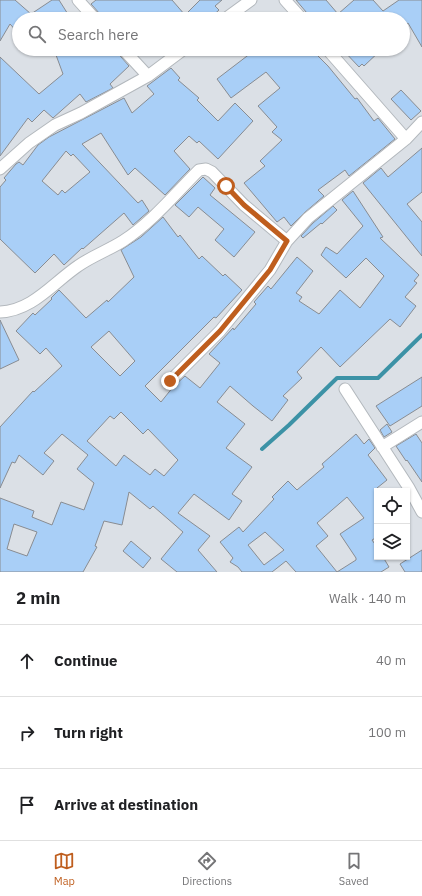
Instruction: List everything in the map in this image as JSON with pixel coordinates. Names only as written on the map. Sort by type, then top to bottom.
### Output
[{"type":"street","points":[[78,0],[89,12]]},
{"type":"street","points":[[235,12],[251,0]]},
{"type":"street","points":[[285,0],[296,12]]},
{"type":"street","points":[[129,56],[148,76]]},
{"type":"street","points":[[0,169],[29,143],[55,125],[81,113],[148,76],[175,56]]},
{"type":"street","points":[[333,56],[406,139]]},
{"type":"street","points":[[170,381],[220,331],[270,270],[287,241],[308,218],[406,139],[422,122]]},
{"type":"street","points":[[0,312],[22,308],[45,292],[77,266],[123,241],[153,218],[199,170],[206,169],[212,172],[244,205],[287,241]]},
{"type":"street","points":[[345,389],[409,488],[422,512]]},
{"type":"street","points":[[382,447],[422,422]]},
{"type":"building","points":[[0,0],[15,0],[29,12],[12,12],[12,26],[10,24],[0,41]]},
{"type":"building","points":[[52,0],[59,0],[67,12],[34,12]]},
{"type":"building","points":[[96,0],[172,0],[182,12],[98,12],[91,4]]},
{"type":"building","points":[[200,0],[222,0],[215,6],[219,10],[217,12],[188,12]]},
{"type":"building","points":[[296,0],[326,0],[336,12],[306,12]]},
{"type":"building","points":[[354,0],[373,0],[383,11],[399,0],[422,0],[422,47],[410,26],[410,12],[340,12]]},
{"type":"building","points":[[56,56],[120,56],[129,66],[110,84],[113,88],[86,102],[80,94],[53,118],[44,110],[32,122],[28,118],[0,156],[0,57],[39,94],[63,74]]},
{"type":"building","points":[[247,56],[318,56],[355,99],[357,98],[374,121],[378,118],[395,139],[349,176],[345,170],[318,190],[324,196],[291,226],[284,217],[277,222],[244,183],[265,166],[260,161],[282,140],[272,132],[277,127],[258,106],[280,88],[266,72],[231,98],[217,79]]},
{"type":"building","points":[[349,56],[375,56],[364,66],[362,64],[359,67]]},
{"type":"building","points":[[171,68],[180,78],[178,80],[199,98],[197,100],[218,121],[235,103],[253,121],[218,159],[199,141],[197,143],[189,136],[174,151],[190,169],[165,195],[135,168],[128,175],[101,133],[82,144],[138,203],[142,200],[149,211],[133,225],[124,213],[64,265],[54,254],[35,273],[0,239],[0,187],[6,180],[4,178],[16,164],[19,162],[23,165],[38,145],[49,137],[124,98],[132,113],[154,94],[147,86]],"holes":[[[66,151],[71,156],[73,154],[90,172],[65,193],[62,190],[58,195],[42,181]]]},
{"type":"building","points":[[401,90],[421,111],[411,120],[391,99]]},
{"type":"building","points":[[422,148],[422,192],[407,204],[422,222],[422,256],[363,183],[381,168],[388,177]]},
{"type":"building","points":[[203,177],[215,188],[210,195],[255,232],[234,257],[215,240],[224,229],[198,207],[189,217],[175,205]]},
{"type":"building","points":[[353,191],[383,237],[380,238],[419,275],[414,281],[417,283],[405,297],[416,306],[400,327],[390,319],[340,367],[321,347],[297,372],[302,378],[283,396],[288,400],[272,421],[230,386],[217,402],[245,424],[226,448],[252,467],[232,494],[242,501],[229,520],[194,494],[178,513],[210,536],[198,550],[217,572],[177,572],[161,559],[183,532],[153,506],[150,509],[129,492],[122,525],[104,521],[95,546],[97,547],[83,572],[0,572],[0,498],[34,511],[32,517],[52,525],[61,502],[84,510],[94,483],[77,469],[88,455],[62,434],[44,453],[54,461],[43,475],[19,455],[15,463],[12,462],[0,488],[0,427],[33,391],[34,392],[62,366],[46,348],[40,354],[16,331],[33,313],[35,315],[52,299],[51,298],[59,290],[86,318],[107,300],[108,302],[134,277],[121,250],[141,237],[163,217],[178,237],[180,235],[199,259],[202,256],[223,276],[225,274],[242,290],[216,318],[214,317],[145,386],[161,402],[173,387],[185,376],[200,388],[220,363],[209,354],[233,328],[234,330],[256,304],[254,302],[268,286],[271,289],[297,257],[313,271],[296,293],[302,297],[299,301],[319,314],[340,290],[360,308],[384,276],[366,258],[346,278],[321,255],[326,247],[337,254],[363,226],[342,200]],"holes":[[[109,331],[135,361],[120,376],[91,347]],[[121,412],[143,434],[148,429],[178,460],[164,476],[155,469],[150,475],[124,455],[116,466],[87,441],[110,416],[114,419]],[[14,524],[37,532],[27,556],[7,549]]]},
{"type":"building","points":[[333,206],[337,210],[322,224],[321,223],[303,238],[301,236],[313,223]]},
{"type":"building","points":[[0,320],[19,360],[0,369]]},
{"type":"building","points":[[422,377],[422,406],[390,426],[376,406]]},
{"type":"building","points":[[387,424],[392,432],[384,437],[380,430]]},
{"type":"building","points":[[356,434],[364,444],[369,439],[375,448],[368,455],[387,480],[377,488],[374,488],[374,539],[372,540],[374,543],[374,560],[385,560],[389,567],[381,572],[337,572],[296,572],[286,561],[272,572],[242,572],[238,567],[230,562],[233,558],[220,542],[239,527],[243,532],[274,499],[272,497],[288,481],[297,490],[324,467],[322,464]],"holes":[[[347,497],[364,518],[340,534],[356,560],[337,572],[316,546],[328,536],[317,523]],[[265,532],[284,550],[264,565],[248,545]]]},
{"type":"building","points":[[416,434],[422,443],[422,482],[396,446]]},
{"type":"building","points":[[131,541],[151,558],[143,568],[123,551]]},
{"type":"building","points":[[422,550],[422,572],[405,572],[400,564],[406,560],[410,560],[410,558]]},
{"type":"waterway","points":[[262,449],[337,378],[378,378],[422,335]]},
{"type":"route","points":[[170,381],[220,331],[270,270],[287,241],[244,205],[226,186]]}]
